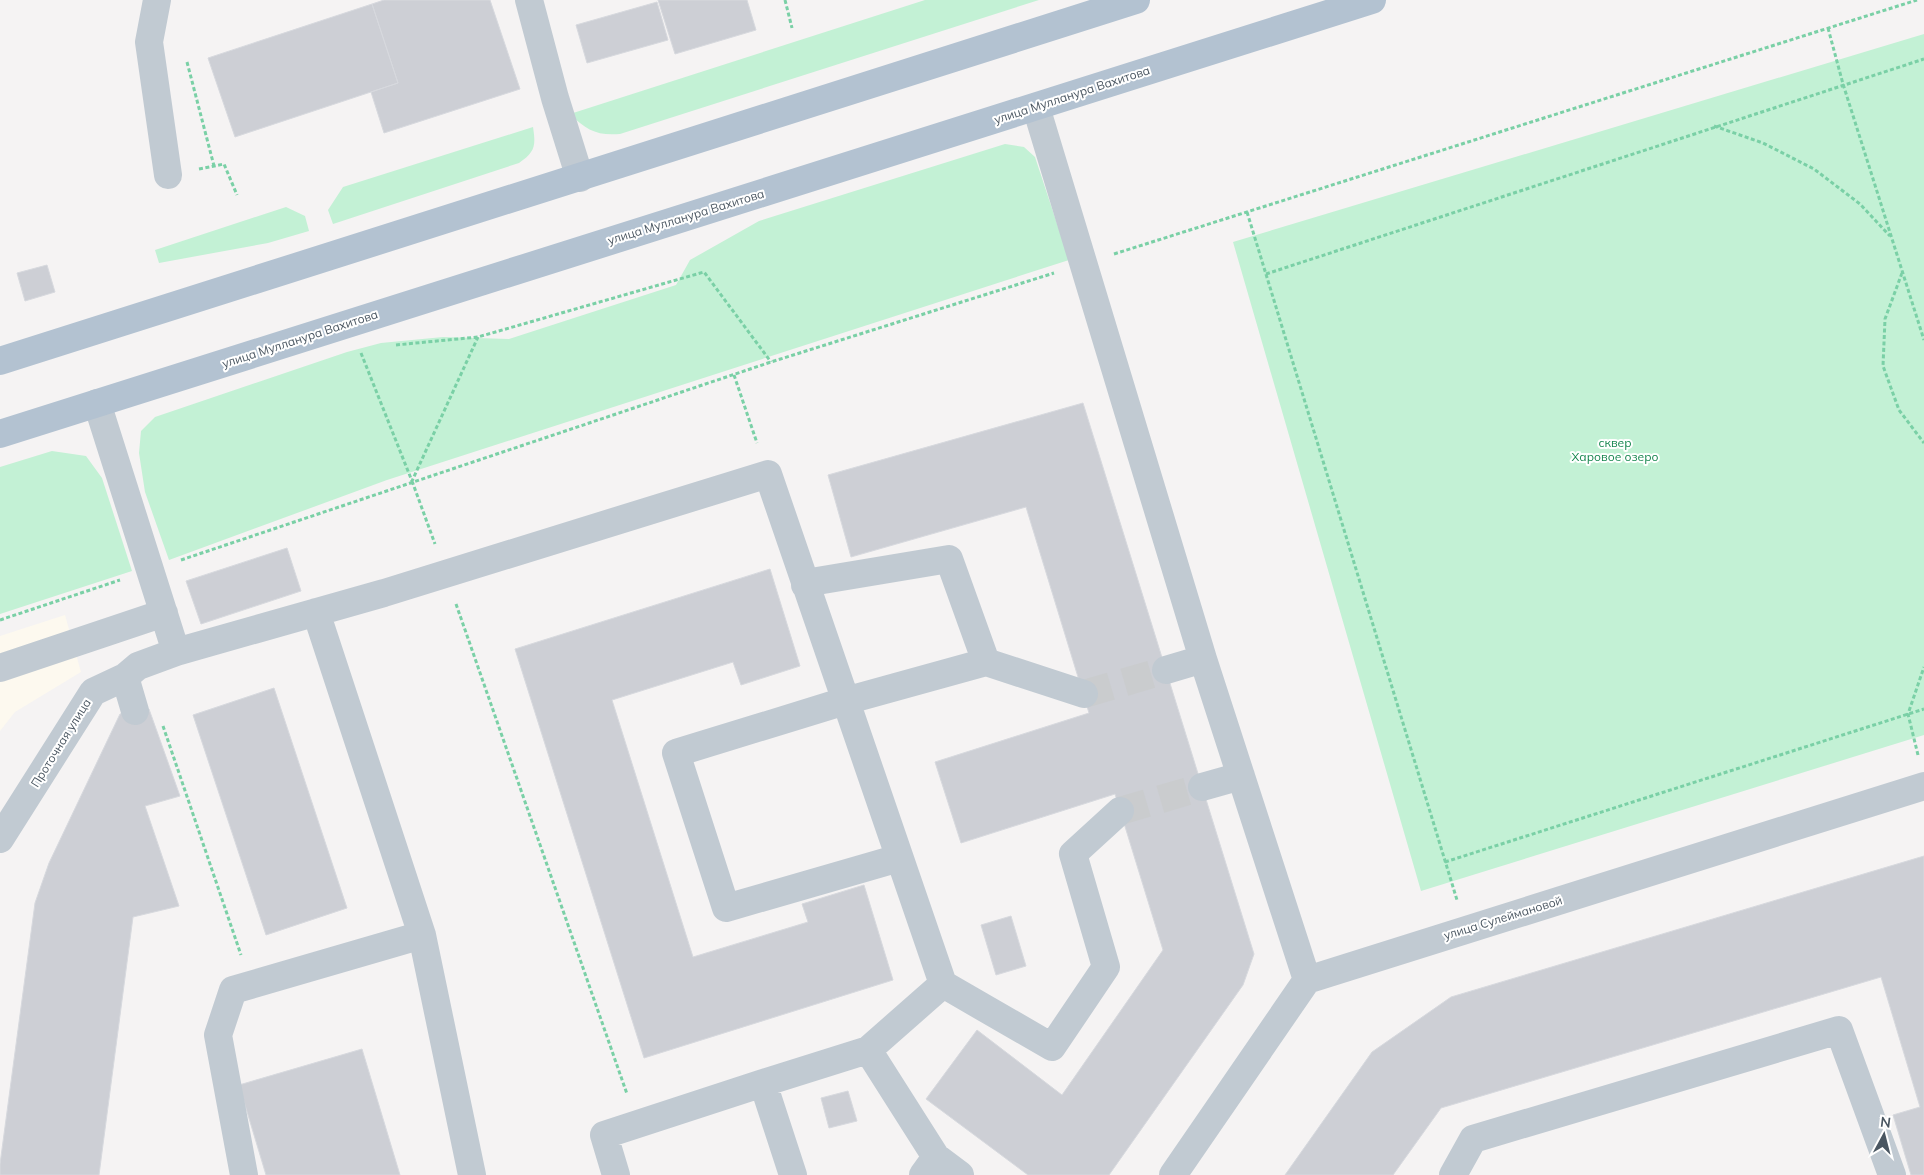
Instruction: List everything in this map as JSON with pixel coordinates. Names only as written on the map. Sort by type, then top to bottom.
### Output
[{"type":"main road","points":[[0,361],[580,178],[1133,0]]},
{"type":"main road","name":"улица Мулланура Вахитова","points":[[0,434],[1372,0]]},
{"type":"street","points":[[157,0],[149,42],[168,175]]},
{"type":"street","points":[[529,0],[555,98],[580,178]]},
{"type":"street","points":[[1036,107],[1203,659],[1307,980],[1173,1175]]},
{"type":"street","points":[[96,403],[176,652]]},
{"type":"street","points":[[768,474],[943,984],[1052,1047],[1106,967],[1073,854],[1120,811]]},
{"type":"street","name":"Проточная улица","points":[[0,839],[93,692],[132,671],[176,652],[316,612],[768,474]]},
{"type":"street","points":[[805,584],[949,559],[986,662]]},
{"type":"street","points":[[316,612],[422,935],[472,1175]]},
{"type":"street","points":[[0,668],[164,613]]},
{"type":"street","points":[[1166,670],[1203,659]]},
{"type":"street","points":[[899,858],[726,908],[676,753],[845,701],[986,662],[1084,694]]},
{"type":"street","points":[[132,671],[135,712]]},
{"type":"street","points":[[1202,788],[1240,776]]},
{"type":"street","name":"улица Сулеймановой","points":[[1307,980],[1924,786]]},
{"type":"street","points":[[244,1175],[218,1035],[233,990],[422,935]]},
{"type":"street","points":[[616,1175],[604,1135],[868,1050],[943,984]]},
{"type":"street","points":[[1453,1175],[1474,1138],[1839,1030],[1892,1175]]},
{"type":"street","points":[[868,1050],[929,1166],[960,1175]]},
{"type":"street","points":[[763,1084],[793,1175]]},
{"type":"path","points":[[785,0],[792,28]]},
{"type":"path","points":[[0,620],[771,362],[1917,0]]},
{"type":"path","points":[[1828,28],[1843,84],[1924,340]]},
{"type":"path","points":[[186,57],[214,166]]},
{"type":"path","points":[[1266,274],[1714,126],[1924,59]]},
{"type":"path","points":[[1714,126],[1763,143],[1814,169],[1860,204],[1892,238]]},
{"type":"path","points":[[168,175],[224,164],[237,195]]},
{"type":"path","points":[[1247,212],[1466,930]]},
{"type":"path","points":[[389,346],[478,337],[704,272],[771,362]]},
{"type":"path","points":[[1902,272],[1884,319],[1883,366],[1899,410],[1924,443]]},
{"type":"path","points":[[412,481],[478,337]]},
{"type":"path","points":[[359,349],[412,481],[638,1124]]},
{"type":"path","points":[[734,375],[768,474]]},
{"type":"path","points":[[1918,757],[1908,714],[1924,667]]},
{"type":"path","points":[[1445,862],[1924,710]]},
{"type":"path","points":[[162,724],[251,984]]},
{"type":"shaded area","points":[[65,615],[81,672],[15,712],[0,731],[0,636]]},
{"type":"green space","points":[[925,0],[1039,0],[620,134],[605,134],[592,131],[570,114]]},
{"type":"green space","name":"сквер Харовое озеро","points":[[1924,34],[1924,735],[1421,891],[1233,242]]},
{"type":"green space","points":[[533,127],[533,148],[519,163],[333,224],[328,210],[343,187]]},
{"type":"green space","points":[[1005,144],[1024,147],[1035,157],[1069,260],[387,480],[169,560],[145,492],[139,453],[141,431],[155,417],[347,352],[381,343],[443,337],[509,339],[676,285],[690,260],[759,221]]},
{"type":"green space","points":[[286,207],[305,216],[309,231],[268,243],[159,263],[155,250]]},
{"type":"green space","points":[[52,451],[86,456],[102,478],[132,571],[0,614],[0,467]]},
{"type":"building","points":[[384,0],[490,0],[520,89],[384,133],[371,92],[398,83],[372,4]]},
{"type":"building","points":[[658,0],[747,0],[756,30],[675,54]]},
{"type":"building","points":[[657,2],[668,40],[587,63],[576,25]]},
{"type":"building","points":[[372,4],[398,83],[235,137],[208,58]]},
{"type":"building","points":[[47,265],[55,292],[25,301],[17,273]]},
{"type":"building","points":[[1083,403],[1254,954],[1243,985],[1109,1175],[1028,1175],[926,1099],[977,1030],[1062,1095],[1163,950],[1115,794],[961,843],[935,762],[1089,713],[1026,507],[851,557],[828,475]]},
{"type":"building","points":[[287,548],[301,591],[201,624],[186,581]]},
{"type":"building","points":[[770,569],[800,666],[741,685],[733,662],[612,700],[693,957],[808,922],[802,904],[864,885],[893,980],[644,1058],[515,649]]},
{"type":"building","points":[[274,688],[347,908],[266,935],[193,715]]},
{"type":"building","points":[[149,709],[180,796],[145,806],[179,906],[133,917],[99,1175],[0,1175],[35,903],[49,863],[120,714]]},
{"type":"building","points":[[1924,856],[1924,1175],[1911,1175],[1893,1115],[1920,1107],[1881,977],[1441,1108],[1393,1175],[1285,1175],[1372,1052],[1451,997]]},
{"type":"building","points":[[1011,916],[1026,966],[996,975],[981,925]]},
{"type":"building","points":[[362,1049],[400,1175],[266,1175],[239,1085]]},
{"type":"building","points":[[848,1091],[857,1121],[829,1128],[821,1098]]},
{"type":"tunnel","points":[[1084,694],[1166,670]]},
{"type":"tunnel","points":[[1120,811],[1202,787]]}]
